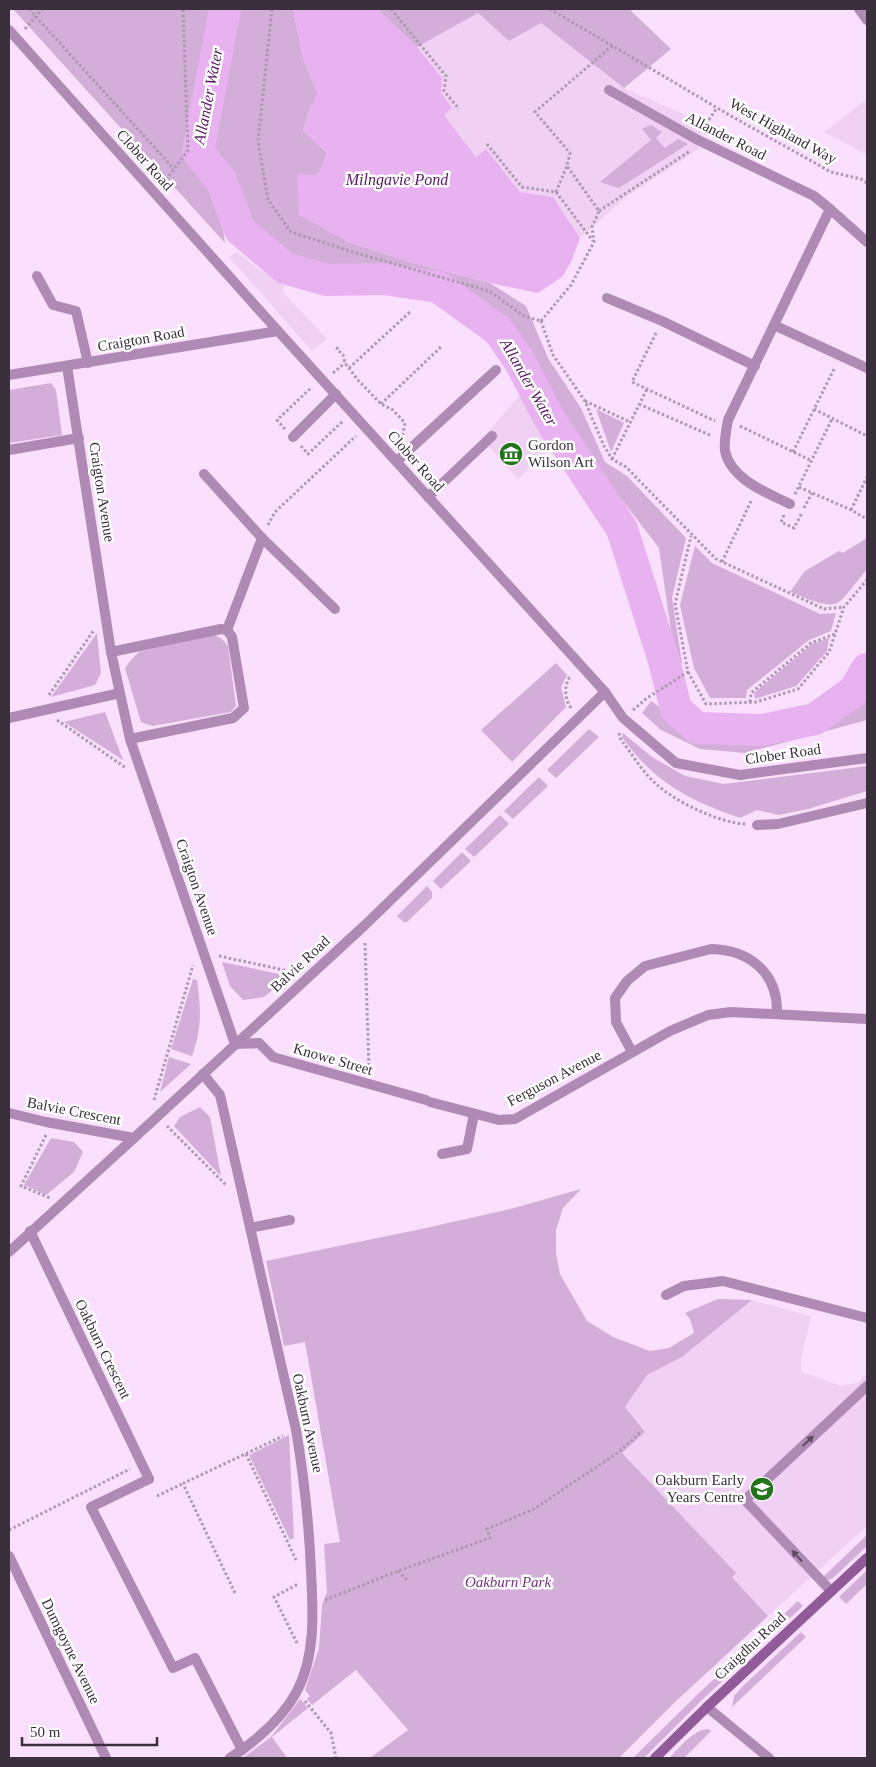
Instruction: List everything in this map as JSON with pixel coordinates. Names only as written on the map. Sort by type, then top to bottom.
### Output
[{"type":"main road","name":"Craigdhu Road","points":[[655,1758],[867,1558]]},
{"type":"street","points":[[859,9],[867,20]]},
{"type":"street","name":"Clober Road","points":[[9,30],[605,692],[623,718],[676,763],[740,775],[867,758]]},
{"type":"street","name":"Allander Road","points":[[609,90],[699,140],[814,196],[867,242]]},
{"type":"street","points":[[790,504],[758,488],[740,475],[730,464],[724,442],[728,423],[830,209]]},
{"type":"street","points":[[36,276],[53,304],[76,311],[88,363]]},
{"type":"street","points":[[607,298],[662,321],[755,366]]},
{"type":"street","points":[[774,324],[867,368]]},
{"type":"street","name":"Craigton Road","points":[[9,375],[278,331]]},
{"type":"street","name":"Craigton Avenue","points":[[67,366],[111,652],[130,739],[235,1044]]},
{"type":"street","points":[[397,461],[496,370]]},
{"type":"street","points":[[293,438],[336,394]]},
{"type":"street","points":[[428,497],[492,436]]},
{"type":"street","points":[[9,450],[79,438]]},
{"type":"street","points":[[204,474],[262,538],[335,609]]},
{"type":"street","points":[[227,630],[262,538]]},
{"type":"street","points":[[111,652],[227,630]]},
{"type":"street","points":[[130,739],[233,718],[244,708],[232,637],[227,630]]},
{"type":"street","name":"Balvie Road","points":[[9,1252],[365,925],[605,692]]},
{"type":"street","points":[[9,718],[120,693]]},
{"type":"street","points":[[757,825],[778,824],[867,803]]},
{"type":"street","points":[[632,1052],[616,1022],[615,998],[626,981],[645,966],[711,949],[722,949],[743,955],[763,968],[778,999],[777,1013]]},
{"type":"street","name":"Ferguson Avenue","points":[[428,1101],[499,1120],[516,1119],[670,1030],[708,1015],[731,1012],[777,1013],[867,1019]]},
{"type":"street","name":"Knowe Street","points":[[235,1044],[258,1043],[273,1057],[428,1101]]},
{"type":"street","name":"Oakburn Avenue","points":[[204,1074],[220,1095],[296,1430],[310,1536],[313,1605],[311,1645],[297,1691],[280,1716],[265,1732],[230,1758]]},
{"type":"street","name":"Balvie Crescent","points":[[9,1113],[52,1124],[134,1138]]},
{"type":"street","points":[[442,1154],[467,1149],[474,1114]]},
{"type":"street","points":[[250,1228],[290,1220]]},
{"type":"street","name":"Oakburn Crescent","points":[[30,1231],[149,1479],[91,1507],[173,1668],[196,1658],[242,1750]]},
{"type":"street","points":[[666,1295],[684,1286],[723,1281],[867,1318]]},
{"type":"street","points":[[831,1591],[745,1500],[867,1386]]},
{"type":"street","name":"Dumgoyne Avenue","points":[[9,1556],[106,1758]]},
{"type":"street","points":[[707,1707],[769,1758]]},
{"type":"path","points":[[29,9],[174,169]]},
{"type":"path","points":[[36,16],[42,9]]},
{"type":"path","points":[[155,194],[188,150],[183,9]]},
{"type":"path","points":[[272,9],[258,140],[268,200],[291,232],[356,253],[489,291],[524,316],[541,321]]},
{"type":"path","points":[[391,9],[446,76],[444,91],[459,109]]},
{"type":"path","name":"West Highland Way","points":[[550,9],[717,108],[832,172],[867,182]]},
{"type":"path","points":[[556,192],[567,166],[570,153],[534,111],[612,46]]},
{"type":"path","points":[[541,321],[571,285],[594,242],[592,227],[599,211],[699,140],[717,108]]},
{"type":"path","points":[[487,144],[522,187],[556,192],[594,242]]},
{"type":"path","points":[[567,166],[599,211]]},
{"type":"path","points":[[349,368],[410,312]]},
{"type":"path","points":[[541,321],[553,355],[585,401],[612,460],[626,467],[716,559],[824,609],[844,607]]},
{"type":"path","points":[[662,321],[632,382],[812,461]]},
{"type":"path","points":[[381,404],[442,346]]},
{"type":"path","points":[[338,347],[337,349],[343,355],[344,363],[381,404],[394,410],[400,416],[405,423],[404,432]]},
{"type":"path","points":[[792,452],[841,356]]},
{"type":"path","points":[[338,369],[344,363]]},
{"type":"path","points":[[612,460],[647,389]]},
{"type":"path","points":[[585,401],[630,422]]},
{"type":"path","points":[[639,404],[724,442]]},
{"type":"path","points":[[814,409],[867,436]]},
{"type":"path","points":[[812,492],[794,528],[781,522],[832,419]]},
{"type":"path","points":[[275,512],[366,427]]},
{"type":"path","points":[[851,510],[867,477]]},
{"type":"path","points":[[799,487],[867,519]]},
{"type":"path","points":[[722,562],[758,488]]},
{"type":"path","points":[[692,535],[675,604],[688,672],[706,704],[750,702],[798,689],[830,652],[844,607],[867,580]]},
{"type":"path","points":[[106,614],[40,711],[145,781]]},
{"type":"path","points":[[750,702],[751,693],[811,643],[835,634]]},
{"type":"path","points":[[579,717],[569,705],[565,691],[569,677],[581,666]]},
{"type":"path","points":[[648,698],[688,672]]},
{"type":"path","points":[[623,718],[620,724],[620,738],[655,783],[680,802],[732,824],[757,825]]},
{"type":"path","points":[[365,925],[369,1085]]},
{"type":"path","points":[[146,1127],[200,942]]},
{"type":"path","points":[[204,953],[310,975]]},
{"type":"path","points":[[158,1116],[245,1204]]},
{"type":"path","points":[[52,1124],[21,1186],[62,1203]]},
{"type":"path","points":[[313,1605],[398,1571],[490,1538],[487,1529],[534,1509],[620,1450],[642,1431]]},
{"type":"path","points":[[157,1496],[283,1436]]},
{"type":"path","points":[[246,1454],[293,1553]]},
{"type":"path","points":[[9,1530],[142,1463]]},
{"type":"path","points":[[184,1483],[235,1593]]},
{"type":"path","points":[[288,1544],[294,1541]]},
{"type":"path","points":[[398,1571],[407,1580]]},
{"type":"path","points":[[294,1636],[274,1597],[296,1586]]},
{"type":"path","points":[[302,1697],[331,1733],[336,1758]]},
{"type":"shaded area","points":[[478,13],[509,41],[541,23],[624,88],[704,123],[699,149],[626,197],[580,238],[553,197],[520,192],[486,149],[476,157],[444,115],[441,93],[442,78],[417,47]]},
{"type":"shaded area","points":[[867,99],[867,155],[824,132]]},
{"type":"shaded area","points":[[237,252],[257,268],[284,282],[283,292],[327,339],[312,351],[229,257]]},
{"type":"shaded area","points":[[520,395],[556,444],[518,479],[482,439]]},
{"type":"shaded area","name":"Oakburn Early Years Centre","points":[[752,1300],[811,1316],[801,1359],[802,1372],[841,1386],[857,1383],[867,1374],[867,1526],[768,1616],[732,1576],[735,1573],[622,1453],[645,1432],[625,1407],[647,1375],[682,1357]]},
{"type":"green space","points":[[13,9],[212,9],[195,150],[218,193],[225,243]]},
{"type":"green space","points":[[233,9],[293,9],[304,61],[318,94],[303,130],[327,153],[318,175],[346,241],[410,262],[490,283],[526,306],[548,358],[581,408],[605,462],[627,476],[686,538],[672,598],[682,663],[677,673],[659,548],[572,435],[516,343],[481,306],[439,284],[384,273],[327,273],[287,256],[248,218],[214,149]]},
{"type":"green space","points":[[377,9],[629,9],[671,49],[624,88],[541,23],[509,41],[478,13],[417,47]]},
{"type":"green space","points":[[651,125],[662,132],[656,138],[665,148],[678,139],[688,144],[619,188],[600,182],[651,140],[642,129]]},
{"type":"green space","points":[[51,383],[56,390],[62,435],[9,443],[9,390]]},
{"type":"green space","points":[[596,409],[624,423],[611,452]]},
{"type":"green space","points":[[867,538],[867,569],[839,602],[834,604],[822,603],[790,592],[805,571],[839,551],[843,553]]},
{"type":"green space","points":[[695,546],[712,563],[820,614],[836,613],[831,631],[809,640],[747,690],[746,698],[710,698],[694,668],[680,605]]},
{"type":"green space","points":[[97,633],[101,673],[95,685],[51,697]]},
{"type":"green space","points":[[213,634],[222,639],[228,646],[236,706],[231,712],[152,726],[141,722],[125,668],[131,660],[139,652]]},
{"type":"green space","points":[[829,638],[827,651],[796,686],[755,699],[754,693],[812,644]]},
{"type":"green space","points":[[556,663],[567,675],[561,687],[566,707],[512,762],[481,730]]},
{"type":"green space","points":[[867,689],[867,720],[745,753],[700,749],[661,730],[642,713],[651,701],[695,734],[761,737],[835,718]]},
{"type":"green space","points":[[105,712],[123,760],[64,722]]},
{"type":"green space","points":[[589,729],[599,737],[556,778],[547,770]]},
{"type":"green space","points":[[623,733],[652,757],[685,776],[724,784],[867,766],[867,791],[808,809],[779,815],[757,810],[740,818],[688,796],[660,778],[634,753],[622,737]]},
{"type":"green space","points":[[539,777],[548,786],[513,819],[504,811]]},
{"type":"green space","points":[[500,815],[509,824],[474,857],[465,849]]},
{"type":"green space","points":[[462,852],[471,861],[441,889],[433,881]]},
{"type":"green space","points":[[427,886],[432,892],[432,898],[407,922],[404,922],[397,916]]},
{"type":"green space","points":[[222,962],[289,976],[264,997],[243,1000],[230,986]]},
{"type":"green space","points":[[193,979],[197,980],[200,1018],[198,1036],[192,1056],[171,1049]]},
{"type":"green space","points":[[169,1057],[191,1064],[160,1092]]},
{"type":"green space","points":[[200,1107],[210,1117],[221,1176],[174,1126],[180,1117]]},
{"type":"green space","points":[[51,1138],[74,1142],[83,1152],[74,1172],[46,1195],[24,1185]]},
{"type":"green space","name":"Oakburn Park","points":[[581,1189],[563,1208],[556,1230],[556,1253],[560,1274],[587,1321],[613,1337],[650,1351],[669,1348],[694,1333],[690,1319],[685,1313],[718,1299],[752,1300],[682,1357],[647,1375],[625,1407],[645,1432],[622,1453],[736,1573],[732,1577],[768,1616],[674,1703],[619,1758],[370,1758],[408,1730],[356,1670],[312,1705],[307,1699],[310,1696],[305,1690],[319,1648],[322,1605],[327,1592],[324,1544],[340,1542],[305,1342],[284,1346],[266,1261],[514,1208]]},
{"type":"green space","points":[[289,1435],[294,1538],[290,1540],[249,1455]]},
{"type":"green space","points":[[867,1535],[867,1546],[833,1578],[829,1580],[823,1577]]},
{"type":"green space","points":[[866,1571],[867,1584],[846,1604],[839,1597]]},
{"type":"green space","points":[[798,1601],[803,1606],[701,1701],[644,1758],[633,1758],[699,1693]]},
{"type":"green space","points":[[801,1632],[806,1637],[732,1707],[734,1696],[743,1686]]},
{"type":"green space","points":[[300,1699],[308,1708],[272,1737],[287,1758],[243,1758],[271,1737]]},
{"type":"green space","points":[[708,1729],[711,1731],[684,1758],[671,1758],[683,1743],[702,1730]]},
{"type":"water","name":"Milngavie Pond","points":[[293,9],[377,9],[417,47],[442,78],[441,93],[452,108],[444,115],[476,157],[486,149],[520,192],[553,197],[580,238],[571,262],[562,277],[538,293],[490,283],[410,262],[346,241],[299,215],[297,174],[318,175],[327,153],[303,130],[318,94],[304,61]]},
{"type":"waterway","name":"Allander Water","points":[[225,9],[198,152],[221,180],[240,230],[285,268],[327,280],[384,279],[438,287],[498,330],[520,362],[549,418],[622,529],[664,661],[676,709],[697,728],[762,730],[815,719],[854,691],[867,669]]},
{"type":"place","name":"Gordon Wilson Art","points":[[511,454]]},
{"type":"place","name":"Oakburn Early Years Centre","points":[[762,1489]]}]
